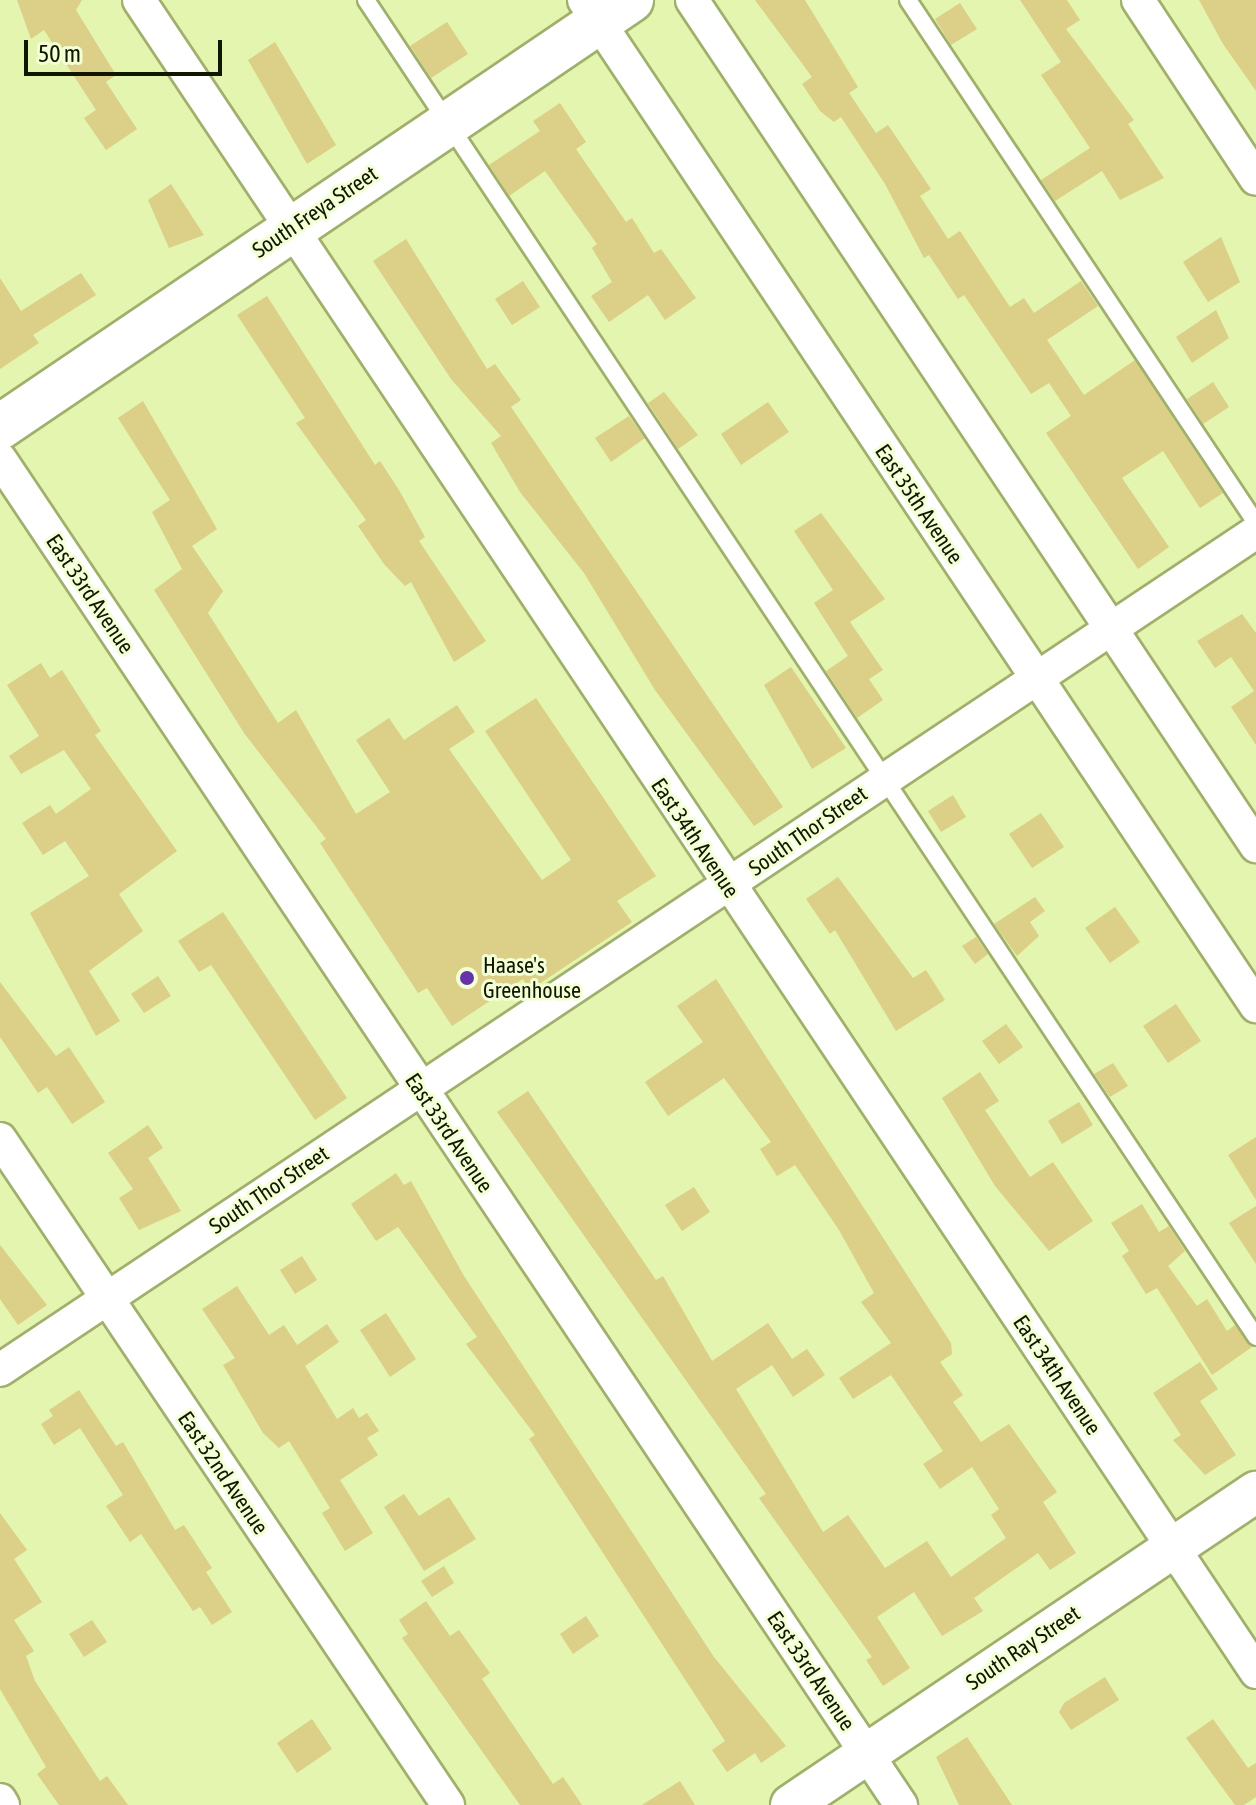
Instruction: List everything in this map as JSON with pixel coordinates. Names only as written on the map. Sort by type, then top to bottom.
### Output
[{"type":"main road","name":"South Freya Street","points":[[0,427],[449,122],[605,7]]},
{"type":"street","name":"East 34th Avenue","points":[[139,0],[728,888],[1256,1672]]},
{"type":"street","points":[[692,0],[1256,846]]},
{"type":"street","points":[[1138,0],[1256,179]]},
{"type":"street","name":"East 35th Avenue","points":[[605,7],[1034,677],[1256,1006]]},
{"type":"street","name":"East 33rd Avenue","points":[[0,459],[901,1805]]},
{"type":"street","name":"South Thor Street","points":[[0,1370],[728,888],[885,776],[1256,532]]},
{"type":"street","name":"East 32nd Avenue","points":[[0,1139],[448,1805]]},
{"type":"street","name":"South Ray Street","points":[[791,1805],[1256,1492]]},
{"type":"lane","points":[[366,0],[1256,1337]]},
{"type":"lane","points":[[908,0],[1256,523]]},
{"type":"building","points":[[17,0],[82,0],[76,10],[116,75],[106,82],[137,129],[106,150],[84,118],[96,110],[44,30],[31,39]]},
{"type":"building","points":[[755,0],[805,0],[858,87],[849,93],[876,133],[888,125],[931,189],[920,196],[948,239],[960,231],[1010,307],[1024,298],[1034,313],[1081,281],[1098,306],[1047,340],[1084,395],[1135,360],[1223,493],[1200,508],[1163,451],[1122,478],[1169,547],[1138,569],[1046,433],[1071,416],[1049,383],[1031,394],[964,295],[958,299],[929,255],[924,258],[885,184],[841,117],[834,122],[820,111],[802,84],[812,77]]},
{"type":"building","points":[[1020,0],[1067,0],[1080,20],[1066,29],[1134,120],[1128,124],[1164,178],[1120,200],[1102,171],[1055,201],[1041,180],[1090,148],[1041,75],[1061,62]]},
{"type":"building","points":[[1199,0],[1256,0],[1256,91],[1223,44]]},
{"type":"building","points":[[960,3],[977,29],[951,45],[935,19]]},
{"type":"building","points":[[447,22],[468,54],[431,78],[410,46]]},
{"type":"building","points":[[275,42],[336,145],[307,164],[248,60]]},
{"type":"building","points":[[560,103],[586,142],[576,149],[626,222],[632,218],[654,253],[661,249],[696,298],[665,320],[648,295],[609,322],[591,296],[612,282],[592,248],[597,244],[545,171],[509,196],[489,165],[540,131],[533,121]]},
{"type":"building","points":[[171,184],[204,235],[169,248],[148,200]]},
{"type":"building","points":[[1221,237],[1240,282],[1208,302],[1183,262]]},
{"type":"building","points":[[406,239],[487,369],[495,364],[521,400],[511,407],[783,807],[754,826],[655,690],[584,573],[520,492],[491,443],[501,436],[451,379],[373,261]]},
{"type":"building","points":[[81,273],[96,295],[33,335],[39,343],[0,369],[0,278],[21,311]]},
{"type":"building","points":[[523,281],[540,307],[512,325],[495,299]]},
{"type":"building","points":[[267,296],[375,465],[380,461],[399,490],[425,537],[419,541],[486,641],[454,662],[411,582],[405,586],[384,564],[358,526],[366,520],[296,423],[305,418],[237,315]]},
{"type":"building","points":[[1216,310],[1229,338],[1192,363],[1176,337]]},
{"type":"building","points":[[1213,382],[1229,407],[1203,424],[1187,399]]},
{"type":"building","points":[[664,392],[698,435],[678,449],[648,403]]},
{"type":"building","name":"Haase's Greenhouse","points":[[143,401],[217,529],[192,546],[223,591],[208,613],[278,723],[296,710],[356,814],[390,792],[356,740],[389,718],[404,740],[457,705],[475,732],[449,749],[542,880],[571,860],[485,731],[536,698],[656,876],[617,901],[632,922],[530,990],[523,979],[452,1026],[427,988],[418,993],[320,843],[326,839],[244,733],[154,590],[182,569],[152,512],[170,500],[118,418]]},
{"type":"building","points":[[768,402],[789,432],[741,465],[721,434]]},
{"type":"building","points":[[629,416],[645,438],[611,462],[595,438]]},
{"type":"building","points":[[821,513],[885,599],[850,622],[883,670],[869,679],[883,700],[857,718],[826,671],[848,656],[814,603],[833,590],[794,531]]},
{"type":"building","points":[[1242,614],[1256,633],[1256,745],[1231,707],[1254,691],[1231,657],[1215,668],[1197,641]]},
{"type":"building","points":[[41,663],[50,678],[62,670],[101,731],[95,735],[177,851],[119,894],[143,931],[89,971],[120,1021],[96,1036],[30,913],[89,876],[65,841],[43,855],[22,823],[50,805],[56,814],[91,789],[64,750],[21,774],[9,756],[39,736],[7,685]]},
{"type":"building","points":[[791,667],[846,748],[812,769],[764,685]]},
{"type":"building","points":[[953,795],[966,817],[941,832],[928,811]]},
{"type":"building","points":[[1041,813],[1064,847],[1032,868],[1009,834]]},
{"type":"building","points":[[838,877],[913,978],[926,970],[945,1000],[896,1031],[835,930],[830,934],[806,899]]},
{"type":"building","points":[[1035,897],[1045,911],[1030,922],[1039,936],[1017,956],[994,924]]},
{"type":"building","points":[[1115,907],[1140,942],[1110,963],[1085,928]]},
{"type":"building","points":[[223,912],[347,1098],[315,1120],[211,965],[199,972],[178,941]]},
{"type":"building","points":[[976,937],[988,954],[975,964],[962,946]]},
{"type":"building","points":[[158,976],[171,996],[144,1013],[131,994]]},
{"type":"building","points":[[716,979],[951,1343],[952,1354],[940,1362],[963,1395],[953,1402],[981,1442],[1009,1424],[1057,1492],[1043,1502],[1076,1553],[1050,1570],[1038,1553],[974,1598],[983,1611],[942,1636],[914,1592],[877,1617],[910,1668],[883,1686],[866,1660],[872,1657],[759,1498],[766,1494],[497,1112],[528,1091],[656,1280],[663,1276],[712,1361],[768,1323],[792,1359],[807,1349],[825,1375],[793,1397],[772,1365],[736,1389],[823,1532],[848,1515],[885,1568],[927,1541],[951,1577],[1006,1538],[991,1515],[999,1509],[972,1467],[940,1489],[923,1464],[943,1451],[891,1375],[853,1399],[839,1378],[891,1343],[861,1302],[874,1293],[839,1230],[795,1165],[777,1176],[760,1149],[771,1142],[724,1078],[668,1116],[645,1082],[703,1042],[677,1006]]},
{"type":"building","points":[[0,982],[56,1056],[69,1047],[105,1102],[72,1124],[47,1087],[38,1093],[0,1037]]},
{"type":"building","points":[[1176,1004],[1201,1041],[1168,1063],[1143,1026]]},
{"type":"building","points":[[1006,1024],[1023,1047],[999,1064],[982,1041]]},
{"type":"building","points":[[1113,1063],[1128,1086],[1110,1097],[1094,1074]]},
{"type":"building","points":[[980,1072],[999,1101],[985,1110],[1030,1177],[1053,1162],[1093,1221],[1049,1251],[995,1186],[942,1098]]},
{"type":"building","points":[[1079,1102],[1093,1125],[1062,1144],[1048,1121]]},
{"type":"building","points":[[148,1125],[163,1148],[148,1158],[181,1211],[139,1230],[119,1198],[133,1189],[108,1153]]},
{"type":"building","points":[[1256,1137],[1256,1200],[1228,1155]]},
{"type":"building","points":[[396,1173],[404,1185],[411,1181],[464,1276],[714,1657],[786,1746],[761,1763],[755,1753],[727,1772],[712,1750],[725,1741],[529,1439],[535,1435],[466,1344],[477,1337],[398,1227],[376,1241],[351,1204]]},
{"type":"building","points":[[694,1187],[710,1212],[682,1231],[665,1205]]},
{"type":"building","points":[[1142,1204],[1159,1232],[1169,1226],[1185,1251],[1168,1266],[1197,1306],[1207,1299],[1227,1331],[1235,1325],[1252,1347],[1212,1375],[1157,1288],[1146,1294],[1122,1256],[1129,1251],[1111,1223]]},
{"type":"building","points":[[1256,1206],[1256,1264],[1229,1223]]},
{"type":"building","points":[[0,1245],[47,1305],[18,1325],[0,1299]]},
{"type":"building","points":[[302,1256],[317,1280],[295,1294],[280,1270]]},
{"type":"building","points":[[237,1286],[269,1335],[284,1325],[297,1345],[327,1324],[339,1342],[305,1366],[337,1419],[353,1408],[359,1418],[367,1413],[379,1431],[367,1438],[378,1455],[340,1480],[373,1533],[345,1551],[322,1513],[330,1508],[289,1441],[279,1448],[263,1433],[223,1365],[235,1358],[202,1309]]},
{"type":"building","points":[[386,1313],[416,1359],[390,1377],[360,1330]]},
{"type":"building","points":[[1200,1362],[1218,1389],[1200,1401],[1236,1455],[1205,1475],[1173,1440],[1181,1435],[1153,1393]]},
{"type":"building","points":[[79,1390],[116,1446],[123,1442],[175,1530],[184,1525],[212,1568],[206,1572],[232,1612],[212,1625],[200,1607],[193,1611],[141,1534],[130,1542],[106,1506],[123,1495],[80,1428],[54,1445],[41,1424],[53,1416],[49,1410]]},
{"type":"building","points":[[404,1494],[419,1516],[449,1497],[476,1539],[424,1571],[384,1507]]},
{"type":"building","points":[[0,1513],[27,1550],[14,1559],[42,1602],[14,1620],[34,1651],[26,1656],[35,1681],[100,1781],[107,1776],[128,1805],[59,1805],[37,1774],[46,1767],[0,1689]]},
{"type":"building","points":[[444,1566],[454,1583],[432,1597],[421,1581]]},
{"type":"building","points":[[426,1601],[450,1636],[459,1630],[490,1673],[482,1679],[553,1784],[563,1777],[582,1805],[520,1805],[402,1638],[408,1634],[399,1620]]},
{"type":"building","points":[[586,1616],[599,1636],[573,1654],[560,1634]]},
{"type":"building","points":[[92,1620],[107,1642],[84,1657],[69,1634]]},
{"type":"building","points":[[1105,1677],[1119,1700],[1071,1730],[1059,1712],[1064,1703]]},
{"type":"building","points":[[312,1719],[332,1749],[297,1773],[277,1743]]},
{"type":"building","points":[[1213,1719],[1248,1768],[1256,1763],[1256,1797],[1244,1805],[1235,1805],[1186,1738]]},
{"type":"building","points":[[967,1737],[1012,1805],[959,1805],[936,1757]]},
{"type":"building","points":[[680,1781],[695,1805],[642,1805]]},
{"type":"place","name":"Haase's Greenhouse","points":[[467,978]]}]
